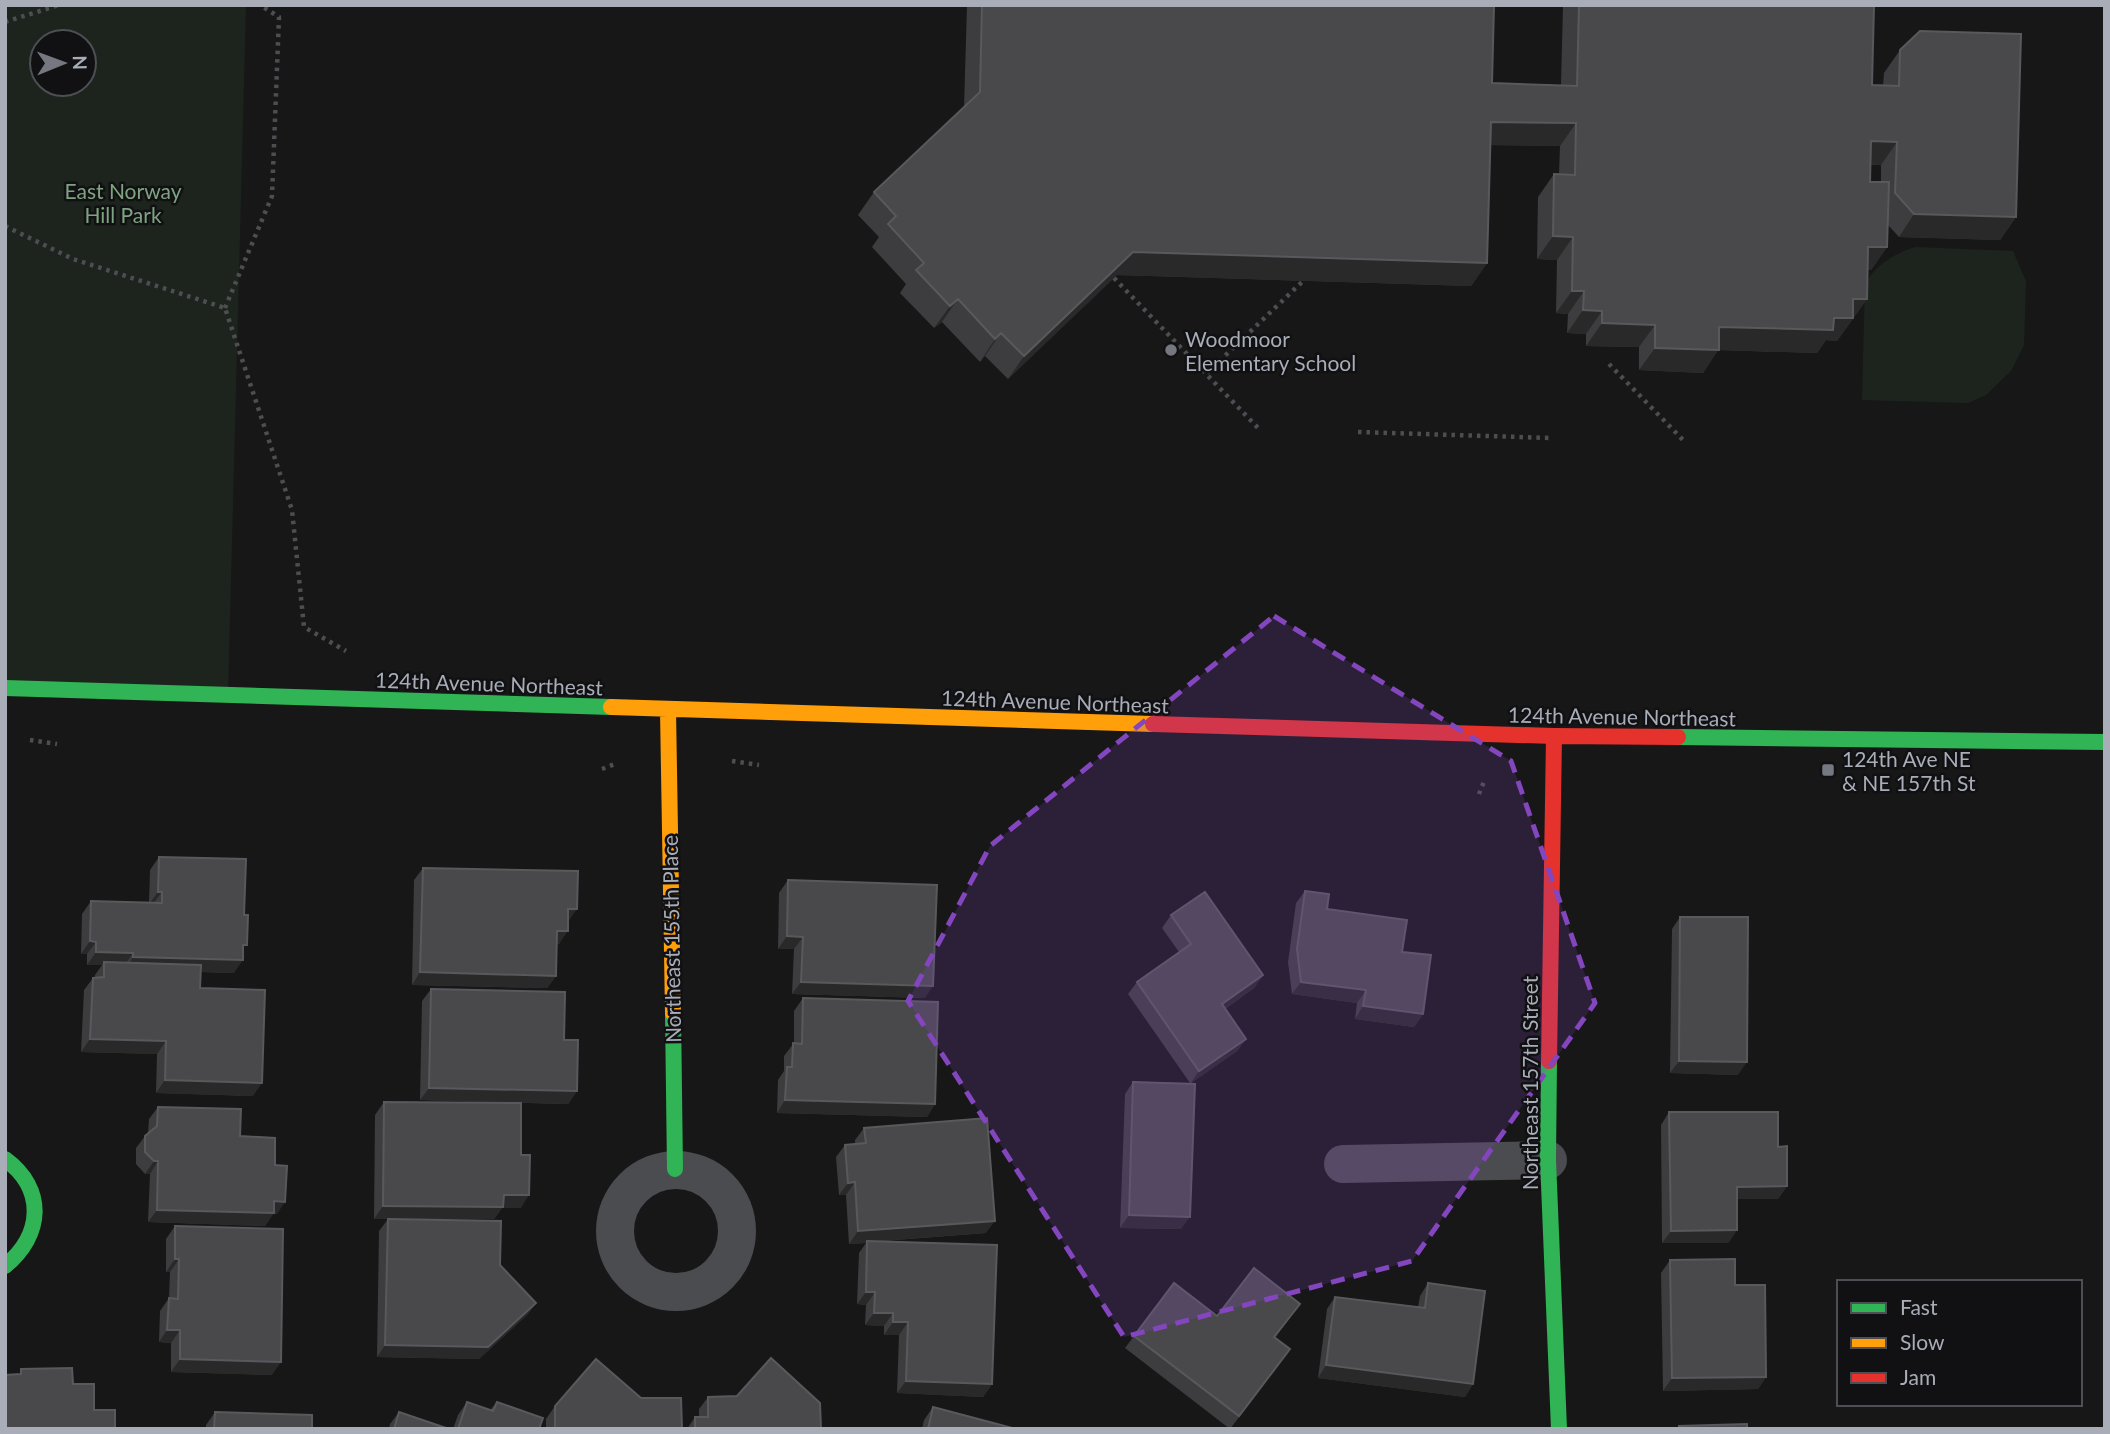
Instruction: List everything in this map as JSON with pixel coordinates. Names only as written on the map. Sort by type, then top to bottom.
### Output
[{"type":"street","name":"124th Avenue Northeast","points":[[5,688],[1554,737],[2105,742]]},
{"type":"street","name":"Northeast 155th Place","points":[[668,710],[675,1168]]},
{"type":"street","name":"Northeast 157th Street","points":[[1554,737],[1548,1160],[1559,1429]]},
{"type":"street","points":[[5,1159],[12,1162],[27,1179],[35,1200],[35,1222],[28,1243],[14,1261],[5,1266]]},
{"type":"street","points":[[1343,1164],[1548,1160]]},
{"type":"path","points":[[5,22],[59,5]]},
{"type":"path","points":[[260,5],[279,17],[272,196],[225,307],[292,510],[304,627],[352,655]]},
{"type":"path","points":[[5,226],[73,259],[225,307]]},
{"type":"path","points":[[1114,278],[1259,429]]},
{"type":"path","points":[[1207,373],[1303,281]]},
{"type":"path","points":[[1609,364],[1685,442]]},
{"type":"path","points":[[1358,432],[1551,438]]},
{"type":"path","points":[[30,740],[57,744]]},
{"type":"path","points":[[732,761],[759,765]]},
{"type":"path","points":[[602,769],[615,764]]},
{"type":"path","points":[[1479,794],[1487,775]]},
{"type":"highlighted area","points":[[1274,616],[1511,761],[1595,1003],[1412,1261],[1124,1337],[908,1001],[990,846]]},
{"type":"green space","name":"East Norway Hill Park","points":[[5,5],[246,5],[228,694],[5,688]]},
{"type":"green space","points":[[1915,247],[2013,251],[2026,281],[2024,345],[2011,371],[1986,395],[1968,403],[1862,400],[1865,285],[1886,261]]},
{"type":"building","points":[[982,5],[1494,5],[1492,83],[1577,86],[1579,5],[1874,5],[1872,85],[1899,86],[1900,50],[1920,31],[2021,34],[2016,217],[1914,214],[1895,193],[1897,142],[1871,141],[1870,182],[1889,182],[1887,247],[1868,247],[1867,299],[1853,299],[1853,318],[1834,318],[1833,330],[1719,327],[1719,350],[1655,348],[1655,325],[1602,323],[1602,311],[1583,310],[1584,291],[1572,291],[1573,237],[1553,236],[1554,174],[1575,175],[1576,123],[1491,122],[1487,263],[1133,252],[1024,356],[1001,333],[995,339],[958,299],[950,306],[916,270],[924,263],[888,224],[896,216],[874,192],[980,92]]},
{"type":"building","points":[[159,857],[246,859],[244,915],[248,915],[247,945],[243,945],[243,960],[133,957],[133,953],[96,952],[96,942],[90,941],[91,901],[162,903],[162,892],[158,892]]},
{"type":"building","points":[[423,868],[578,871],[577,909],[568,909],[568,931],[557,931],[556,976],[420,972]]},
{"type":"building","points":[[788,880],[937,885],[933,986],[801,982],[803,937],[787,936]]},
{"type":"building","points":[[1305,891],[1329,894],[1327,909],[1407,920],[1402,952],[1431,955],[1423,1014],[1363,1006],[1366,990],[1301,982],[1297,949]]},
{"type":"building","points":[[1205,892],[1263,975],[1222,1004],[1246,1039],[1199,1071],[1137,982],[1191,944],[1171,915]]},
{"type":"building","points":[[1680,917],[1748,917],[1747,1062],[1679,1061]]},
{"type":"building","points":[[104,962],[201,965],[200,988],[265,990],[262,1083],[165,1080],[166,1041],[90,1039],[93,978],[104,977]]},
{"type":"building","points":[[431,989],[565,992],[564,1040],[578,1040],[577,1091],[429,1088]]},
{"type":"building","points":[[803,998],[938,1002],[935,1104],[785,1100],[787,1067],[792,1067],[793,1043],[802,1044]]},
{"type":"building","points":[[1133,1082],[1195,1084],[1190,1217],[1129,1215]]},
{"type":"building","points":[[384,1102],[521,1103],[521,1155],[530,1155],[529,1195],[504,1195],[503,1207],[383,1206]]},
{"type":"building","points":[[158,1107],[241,1109],[240,1136],[275,1138],[275,1165],[287,1166],[285,1202],[274,1201],[274,1213],[157,1210],[158,1161],[154,1161],[145,1152],[145,1136],[157,1126]]},
{"type":"building","points":[[1669,1112],[1778,1112],[1778,1147],[1787,1146],[1787,1186],[1737,1187],[1737,1230],[1671,1231]]},
{"type":"building","points":[[987,1118],[995,1221],[858,1231],[855,1182],[848,1183],[845,1145],[866,1143],[864,1128]]},
{"type":"building","points":[[388,1219],[501,1221],[500,1265],[536,1303],[488,1347],[385,1345]]},
{"type":"building","points":[[175,1226],[283,1229],[281,1362],[180,1359],[180,1330],[167,1330],[169,1298],[178,1299],[179,1259],[175,1259]]},
{"type":"building","points":[[867,1241],[997,1245],[992,1384],[906,1381],[908,1322],[893,1322],[893,1313],[874,1313],[875,1292],[866,1292]]},
{"type":"building","points":[[1735,1259],[1735,1285],[1765,1285],[1766,1377],[1672,1378],[1670,1260]]},
{"type":"building","points":[[1254,1268],[1300,1304],[1274,1337],[1290,1349],[1239,1416],[1134,1336],[1174,1283],[1217,1316]]},
{"type":"building","points":[[1428,1283],[1485,1291],[1473,1384],[1326,1365],[1335,1297],[1425,1308]]},
{"type":"building","points":[[771,1358],[820,1403],[821,1429],[695,1429],[695,1417],[708,1417],[708,1397],[737,1396]]},
{"type":"building","points":[[596,1359],[641,1398],[681,1398],[682,1429],[555,1429],[555,1406]]},
{"type":"building","points":[[72,1368],[73,1384],[94,1384],[94,1410],[115,1410],[115,1429],[5,1429],[5,1375],[21,1374],[21,1369]]},
{"type":"building","points":[[467,1402],[493,1411],[497,1402],[543,1418],[539,1429],[458,1429]]},
{"type":"building","points":[[933,1407],[1016,1429],[928,1429]]},
{"type":"building","points":[[215,1412],[312,1415],[312,1429],[214,1429]]},
{"type":"building","points":[[399,1412],[449,1429],[394,1429]]},
{"type":"building","points":[[1747,1424],[1747,1429],[1679,1429],[1679,1426]]},
{"type":"traffic: fast","points":[[5,688],[611,707]]},
{"type":"traffic: fast","points":[[1678,737],[2105,742]]},
{"type":"traffic: fast","points":[[673,1013],[675,1169]]},
{"type":"traffic: fast","points":[[1549,1061],[1548,1160],[1559,1429]]},
{"type":"traffic: fast","points":[[5,1159],[28,1184],[35,1212],[27,1240],[18,1254],[5,1266]]},
{"type":"traffic: slow","points":[[611,707],[1153,724]]},
{"type":"traffic: slow","points":[[668,710],[673,1013]]},
{"type":"traffic: jam","points":[[1153,724],[1678,737]]},
{"type":"traffic: jam","points":[[1549,1061],[1554,736]]},
{"type":"place","name":"Woodmoor Elementary School","points":[[1171,350]]},
{"type":"place","name":"124th Ave NE & NE 157th St","points":[[1828,770]]}]
